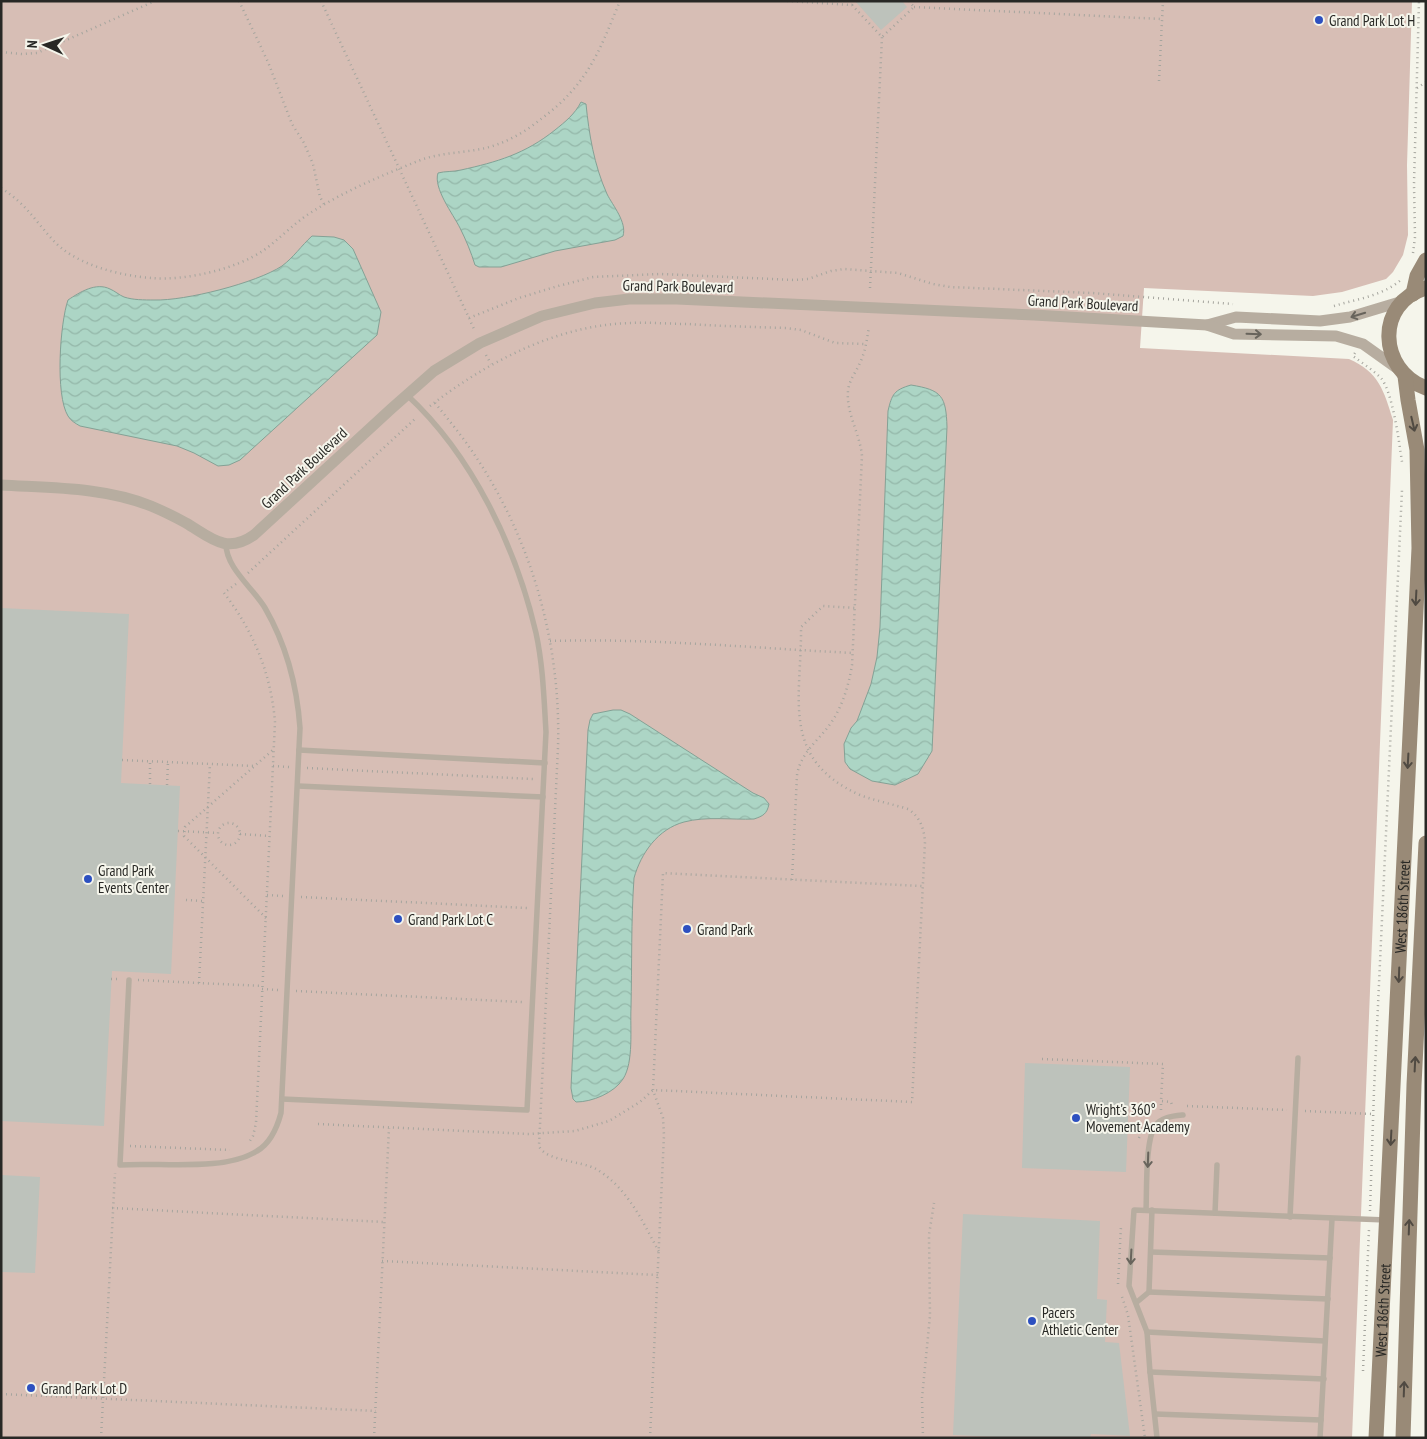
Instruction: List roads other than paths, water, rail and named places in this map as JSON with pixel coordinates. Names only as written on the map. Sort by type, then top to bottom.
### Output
[{"type":"street","points":[[1414,294],[1420,256]]},
{"type":"street","name":"Grand Park Boulevard","points":[[1207,325],[1236,317],[1320,321],[1350,318],[1414,294]]},
{"type":"street","name":"West 186th Street","points":[[1376,1438],[1419,548],[1417,450],[1403,374],[1391,355],[1389,335],[1393,316],[1414,294]]},
{"type":"street","name":"Grand Park Boulevard","points":[[226,544],[237,544],[254,535],[434,371],[480,343],[542,316],[595,303],[629,299],[677,299],[1034,315],[1207,325],[1234,334],[1336,336],[1363,344],[1403,374]]},
{"type":"street","points":[[1403,374],[1416,384],[1426,388]]},
{"type":"street","points":[[1,485],[92,491],[130,498],[172,516],[210,539],[226,544]]},
{"type":"street","name":"West 186th Street","points":[[1403,1438],[1414,1085],[1426,843]]},
{"type":"lane","points":[[282,1099],[527,1110],[545,763],[545,712],[536,635],[520,579],[499,526],[486,501],[452,446],[424,411],[406,395]]},
{"type":"lane","points":[[129,980],[120,1165],[220,1163],[239,1159],[257,1151],[272,1136],[277,1127],[282,1099],[300,728],[298,702],[291,666],[283,645],[264,607],[228,559],[226,544]]},
{"type":"lane","points":[[299,750],[545,763]]},
{"type":"lane","points":[[298,786],[543,797]]},
{"type":"lane","points":[[1290,1217],[1298,1058]]},
{"type":"lane","points":[[1149,1292],[1151,1252],[1149,1142],[1155,1126],[1165,1118],[1183,1115]]},
{"type":"lane","points":[[1215,1213],[1217,1165]]},
{"type":"lane","points":[[1157,1438],[1147,1332],[1137,1302],[1129,1286],[1134,1210],[1386,1220]]},
{"type":"lane","points":[[1320,1438],[1332,1219]]},
{"type":"lane","points":[[1151,1252],[1330,1258]]},
{"type":"lane","points":[[1137,1302],[1149,1292],[1328,1299]]},
{"type":"lane","points":[[1147,1332],[1325,1341]]},
{"type":"lane","points":[[1150,1372],[1324,1379]]},
{"type":"lane","points":[[1155,1414],[1321,1420]]},
{"type":"water","points":[[581,102],[586,104],[595,161],[602,183],[619,214],[623,225],[623,236],[615,240],[555,251],[501,267],[479,267],[475,265],[462,233],[444,201],[438,186],[438,173],[458,171],[487,164],[522,151],[559,127],[573,114]]},
{"type":"water","points":[[312,236],[334,237],[344,240],[353,249],[381,312],[377,335],[240,460],[229,465],[218,466],[177,446],[80,426],[69,418],[61,392],[60,376],[61,341],[68,300],[94,287],[105,287],[127,298],[146,300],[183,298],[220,290],[255,279],[282,266]]},
{"type":"water","points":[[911,385],[930,389],[940,396],[945,408],[947,427],[932,751],[918,774],[895,785],[872,781],[850,769],[845,762],[844,744],[851,728],[857,721],[871,684],[877,657],[880,627],[888,411],[895,393]]},
{"type":"water","points":[[621,710],[630,714],[753,793],[764,798],[769,804],[764,814],[754,819],[701,819],[675,825],[659,836],[646,851],[634,878],[629,1064],[623,1079],[614,1088],[596,1098],[576,1102],[573,1099],[571,1088],[588,730],[593,714]]},
{"type":"place","name":"Grand Park Lot H","points":[[1319,20]]},
{"type":"place","name":"Grand Park Events Center","points":[[88,879]]},
{"type":"place","name":"Grand Park Lot C","points":[[398,919]]},
{"type":"place","name":"Grand Park","points":[[687,929]]},
{"type":"place","name":"Wright's 360° Movement Academy","points":[[1076,1118]]},
{"type":"place","name":"Pacers Athletic Center","points":[[1032,1321]]},
{"type":"place","name":"Grand Park Lot D","points":[[31,1388]]}]
